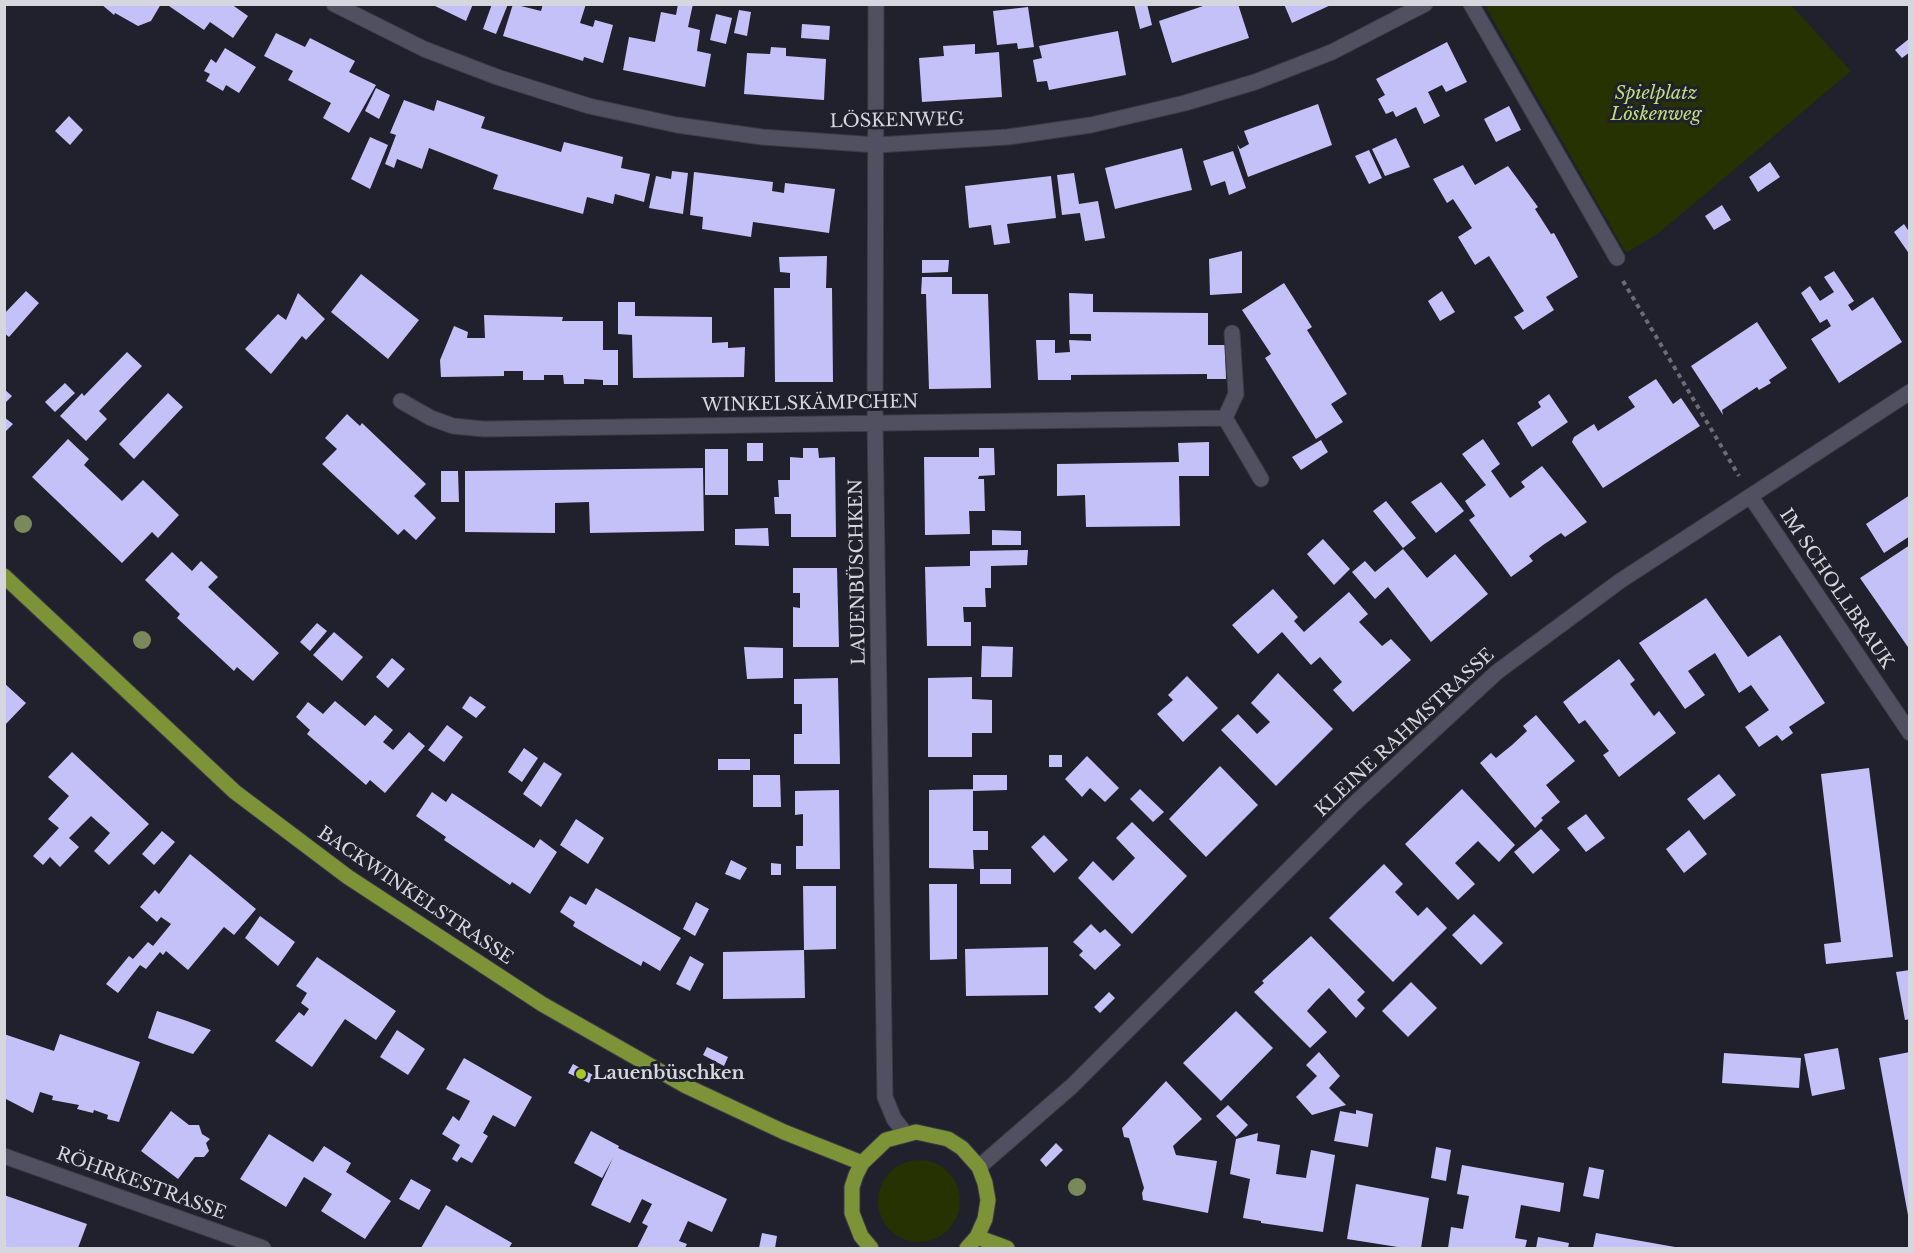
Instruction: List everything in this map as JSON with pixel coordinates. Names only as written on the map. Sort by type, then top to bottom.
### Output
[{"type":"main road","name":"BACKWINKELSTRASSE","points":[[4,576],[235,792],[348,877],[542,1004],[667,1076],[784,1132],[862,1163]]},
{"type":"main road","points":[[870,1248],[861,1236],[852,1212],[852,1187],[862,1163],[886,1140],[906,1134],[926,1132],[948,1139],[963,1148],[979,1167],[988,1200],[985,1219],[972,1243],[1007,1248]]},
{"type":"street","name":"LÖSKENWEG","points":[[334,4],[424,49],[589,106],[677,125],[762,137],[877,145],[1008,137],[1091,125],[1185,103],[1255,82],[1332,52],[1425,4]]},
{"type":"street","name":"LAUENBÜSCHKEN","points":[[876,4],[876,422],[885,1096],[894,1119],[906,1134]]},
{"type":"street","points":[[1471,4],[1617,258]]},
{"type":"street","points":[[1232,333],[1236,394],[1225,418],[1261,479]]},
{"type":"street","name":"KLEINE RAHMSTRASSE","points":[[979,1167],[1072,1086],[1353,805],[1497,672],[1620,581],[1910,392]]},
{"type":"street","name":"WINKELSKÄMPCHEN","points":[[401,401],[431,418],[453,426],[484,429],[1225,418]]},
{"type":"street","name":"IM SCHOLLBRAUK","points":[[1751,497],[1910,733]]},
{"type":"street","name":"RÖHRKESTRASSE","points":[[4,1156],[263,1248]]},
{"type":"path","points":[[1617,258],[1616,270],[1751,497]]},
{"type":"green space","name":"Spielplatz Löskenweg","points":[[1485,5],[1791,5],[1851,71],[1660,232],[1626,253]]},
{"type":"green space","points":[[919,1160],[935,1163],[948,1172],[957,1185],[960,1201],[957,1217],[948,1230],[935,1239],[919,1242],[903,1239],[890,1230],[881,1217],[878,1201],[881,1185],[890,1172],[903,1163]]},
{"type":"building","points":[[101,4],[161,4],[151,21],[138,26],[115,13],[114,15]]},
{"type":"building","points":[[166,4],[231,4],[248,16],[233,38],[210,22],[204,30]]},
{"type":"building","points":[[431,4],[473,4],[466,21]]},
{"type":"building","points":[[492,4],[508,4],[496,34],[483,29]]},
{"type":"building","points":[[513,4],[541,11],[543,4],[586,4],[580,23],[593,27],[595,20],[613,25],[603,63],[584,57],[583,61],[503,36]]},
{"type":"building","points":[[678,4],[693,4],[688,27],[700,30],[697,51],[711,54],[705,87],[623,70],[629,37],[655,42],[661,12],[676,15]]},
{"type":"building","points":[[1134,4],[1147,4],[1152,25],[1140,29]]},
{"type":"building","points":[[1209,4],[1238,4],[1249,38],[1172,63],[1159,21]]},
{"type":"building","points":[[1284,4],[1333,4],[1292,23]]},
{"type":"building","points":[[1028,7],[1034,47],[1018,49],[1017,43],[997,45],[993,11]]},
{"type":"building","points":[[739,10],[751,12],[747,36],[734,33]]},
{"type":"building","points":[[716,14],[732,18],[726,44],[710,40]]},
{"type":"building","points":[[802,24],[830,26],[829,40],[801,38]]},
{"type":"building","points":[[1118,31],[1126,75],[1049,90],[1047,81],[1037,82],[1033,60],[1042,58],[1039,46]]},
{"type":"building","points":[[276,33],[305,47],[310,38],[355,61],[349,72],[376,85],[349,133],[323,118],[331,103],[288,80],[293,71],[264,56]]},
{"type":"building","points":[[1910,38],[1910,52],[1902,58],[1895,50]]},
{"type":"building","points":[[1447,42],[1467,82],[1446,92],[1442,85],[1428,92],[1440,116],[1424,124],[1416,107],[1396,117],[1393,111],[1386,114],[1378,99],[1385,95],[1376,79]]},
{"type":"building","points":[[975,44],[975,54],[999,52],[1002,97],[922,102],[919,58],[944,56],[943,46]]},
{"type":"building","points":[[771,47],[786,48],[786,56],[826,59],[824,100],[744,94],[747,53],[770,54]]},
{"type":"building","points":[[225,48],[256,67],[239,93],[226,85],[223,91],[206,81],[210,74],[204,71],[211,59],[216,63]]},
{"type":"building","points":[[376,88],[390,95],[379,119],[365,111]]},
{"type":"building","points":[[404,100],[434,111],[437,100],[485,117],[481,128],[561,152],[564,142],[623,157],[621,168],[650,174],[644,202],[615,194],[613,204],[587,197],[583,214],[493,189],[498,175],[429,148],[422,169],[397,159],[394,168],[385,164],[396,135],[390,133]]},
{"type":"building","points":[[1318,104],[1332,145],[1248,177],[1237,144],[1240,149],[1249,144],[1244,131]]},
{"type":"building","points":[[1509,106],[1521,130],[1496,142],[1484,119]]},
{"type":"building","points":[[69,116],[83,130],[70,145],[55,131]]},
{"type":"building","points":[[370,137],[388,145],[370,189],[351,179]]},
{"type":"building","points":[[1396,138],[1410,167],[1385,176],[1372,149]]},
{"type":"building","points":[[1182,148],[1192,190],[1115,209],[1105,168]]},
{"type":"building","points":[[1369,150],[1382,178],[1369,184],[1355,156]]},
{"type":"building","points":[[1233,151],[1246,188],[1229,195],[1225,181],[1211,186],[1203,161]]},
{"type":"building","points":[[1770,162],[1780,177],[1758,192],[1749,177]]},
{"type":"building","points":[[1463,165],[1475,185],[1508,166],[1538,207],[1535,209],[1551,234],[1554,233],[1578,277],[1546,297],[1554,310],[1523,330],[1514,317],[1524,311],[1489,256],[1475,265],[1458,237],[1472,228],[1453,199],[1447,203],[1433,179]]},
{"type":"building","points":[[672,171],[688,173],[683,214],[649,208],[656,176],[671,179]]},
{"type":"building","points":[[694,172],[773,182],[772,191],[784,193],[785,183],[835,189],[829,233],[753,222],[751,237],[702,229],[703,217],[690,215]]},
{"type":"building","points":[[1074,173],[1079,204],[1098,201],[1105,238],[1085,241],[1080,213],[1062,215],[1057,175]]},
{"type":"building","points":[[1051,176],[1056,218],[1007,224],[1010,243],[994,245],[991,225],[969,228],[965,186]]},
{"type":"building","points":[[1722,205],[1731,220],[1714,230],[1705,216]]},
{"type":"building","points":[[1904,224],[1910,233],[1910,255],[1894,232]]},
{"type":"building","points":[[1242,251],[1242,293],[1210,295],[1209,259]]},
{"type":"building","points":[[827,256],[826,288],[832,288],[833,382],[775,382],[774,288],[790,288],[790,273],[780,272],[779,257]]},
{"type":"building","points":[[922,260],[949,260],[948,272],[922,273]]},
{"type":"building","points":[[1834,271],[1854,301],[1848,305],[1852,311],[1873,297],[1902,342],[1839,383],[1811,339],[1831,326],[1827,319],[1820,323],[1801,293],[1810,286],[1820,301],[1834,292],[1824,277]]},
{"type":"building","points":[[361,274],[419,320],[388,359],[331,312]]},
{"type":"building","points":[[922,277],[952,277],[952,294],[988,294],[991,388],[929,389],[926,294],[921,294]]},
{"type":"building","points":[[1284,283],[1312,327],[1307,330],[1347,394],[1331,404],[1343,422],[1316,439],[1265,358],[1271,354],[1242,310]]},
{"type":"building","points":[[26,291],[39,303],[9,337],[4,333],[4,314]]},
{"type":"building","points":[[1442,291],[1455,312],[1440,321],[1428,301]]},
{"type":"building","points":[[298,293],[325,319],[306,340],[302,336],[271,374],[245,349],[278,314],[286,320]]},
{"type":"building","points":[[1069,293],[1093,294],[1093,312],[1208,313],[1208,345],[1225,345],[1226,379],[1207,379],[1207,374],[1071,375],[1071,380],[1038,380],[1036,340],[1055,340],[1055,353],[1070,352],[1069,340],[1091,341],[1091,334],[1070,334]]},
{"type":"building","points":[[618,302],[635,302],[635,316],[712,317],[712,343],[728,342],[728,348],[745,347],[744,377],[633,378],[632,335],[618,334]]},
{"type":"building","points":[[484,315],[563,317],[562,321],[603,321],[603,350],[618,350],[618,385],[603,385],[603,380],[584,379],[584,384],[564,384],[563,375],[544,375],[544,380],[523,380],[523,371],[504,371],[504,376],[441,377],[440,360],[454,326],[468,332],[467,338],[485,338]]},
{"type":"building","points":[[1757,322],[1787,368],[1769,380],[1771,383],[1759,390],[1757,387],[1722,410],[1723,415],[1691,366]]},
{"type":"building","points":[[127,352],[142,366],[99,411],[107,419],[86,441],[60,416],[82,393],[84,396]]},
{"type":"building","points":[[1656,379],[1673,404],[1681,398],[1700,426],[1603,488],[1572,442],[1574,437],[1594,424],[1598,431],[1635,407],[1628,397]]},
{"type":"building","points":[[65,383],[75,393],[55,412],[45,402]]},
{"type":"building","points":[[4,389],[12,396],[4,404]]},
{"type":"building","points":[[168,393],[183,407],[134,459],[119,444]]},
{"type":"building","points":[[1549,394],[1568,422],[1532,447],[1517,423],[1541,407],[1538,402]]},
{"type":"building","points":[[347,414],[360,426],[362,423],[426,484],[414,496],[436,518],[416,540],[404,529],[398,535],[322,464],[337,449],[325,438]]},
{"type":"building","points":[[4,417],[13,424],[4,433]]},
{"type":"building","points":[[68,439],[89,459],[84,465],[122,501],[143,480],[179,515],[158,538],[152,532],[122,563],[32,477]]},
{"type":"building","points":[[1483,439],[1500,464],[1491,471],[1510,498],[1525,487],[1521,482],[1542,466],[1587,522],[1565,537],[1561,533],[1543,545],[1529,556],[1533,561],[1511,577],[1469,520],[1475,516],[1465,501],[1486,485],[1462,454]]},
{"type":"building","points":[[1321,440],[1328,452],[1301,470],[1292,457]]},
{"type":"building","points":[[1209,442],[1209,476],[1179,476],[1180,526],[1086,527],[1085,495],[1057,496],[1057,464],[1179,462],[1178,443]]},
{"type":"building","points":[[747,443],[763,443],[763,461],[747,461]]},
{"type":"building","points":[[803,448],[818,448],[819,458],[835,457],[836,537],[791,537],[791,514],[775,514],[774,497],[779,497],[778,480],[790,480],[790,457],[803,458]]},
{"type":"building","points":[[979,448],[994,448],[995,475],[979,476],[978,479],[984,479],[985,511],[969,511],[970,534],[925,535],[924,457],[979,457]]},
{"type":"building","points":[[705,449],[728,449],[728,495],[705,495]]},
{"type":"building","points":[[703,468],[704,531],[590,533],[589,502],[555,503],[555,533],[465,532],[465,471]]},
{"type":"building","points":[[441,471],[458,471],[459,502],[441,502]]},
{"type":"building","points":[[1441,482],[1464,511],[1436,533],[1411,502]]},
{"type":"building","points":[[1910,495],[1910,536],[1884,553],[1866,524]]},
{"type":"building","points":[[1386,501],[1416,538],[1403,548],[1373,511]]},
{"type":"building","points":[[768,528],[769,546],[735,545],[735,529]]},
{"type":"building","points":[[992,530],[1021,531],[1021,545],[992,545]]},
{"type":"building","points":[[1323,539],[1350,569],[1334,585],[1307,554]]},
{"type":"building","points":[[1910,545],[1910,650],[1860,578]]},
{"type":"building","points":[[1403,549],[1427,578],[1455,554],[1488,594],[1431,642],[1388,587],[1375,599],[1352,572],[1365,561],[1375,572]]},
{"type":"building","points":[[1028,550],[1027,565],[991,566],[991,588],[985,588],[986,607],[963,607],[964,622],[971,622],[971,646],[927,646],[925,567],[970,566],[970,551]]},
{"type":"building","points":[[172,552],[192,571],[201,561],[218,577],[208,587],[279,653],[253,681],[237,667],[234,671],[177,618],[180,614],[145,580]]},
{"type":"building","points":[[793,568],[837,568],[839,647],[793,647],[793,607],[800,608],[800,593],[793,593]]},
{"type":"building","points":[[1273,589],[1298,617],[1294,621],[1304,632],[1349,592],[1368,614],[1359,622],[1382,646],[1391,639],[1411,660],[1353,712],[1333,690],[1342,682],[1320,657],[1311,665],[1282,632],[1258,654],[1232,625]]},
{"type":"building","points":[[1706,598],[1748,657],[1780,635],[1825,703],[1789,727],[1793,733],[1782,741],[1777,735],[1759,747],[1745,727],[1769,710],[1751,685],[1739,693],[1715,653],[1688,671],[1705,695],[1685,709],[1639,643]]},
{"type":"building","points":[[317,623],[327,631],[310,651],[300,642]]},
{"type":"building","points":[[334,632],[363,657],[342,681],[313,655]]},
{"type":"building","points":[[982,646],[1013,647],[1012,677],[981,677]]},
{"type":"building","points":[[744,647],[783,648],[783,678],[747,679]]},
{"type":"building","points":[[392,658],[405,669],[388,688],[376,677]]},
{"type":"building","points":[[1619,659],[1635,680],[1630,684],[1654,716],[1659,711],[1676,733],[1619,777],[1603,755],[1609,751],[1585,720],[1579,724],[1563,702]]},
{"type":"building","points":[[1278,673],[1333,729],[1276,786],[1221,730],[1238,714],[1257,734],[1270,722],[1251,703]]},
{"type":"building","points":[[1187,676],[1218,708],[1183,742],[1157,714],[1173,700],[1168,695]]},
{"type":"building","points":[[972,677],[972,699],[992,700],[992,733],[972,733],[972,757],[928,757],[928,678]]},
{"type":"building","points":[[838,678],[840,764],[794,764],[794,734],[802,734],[802,704],[794,704],[794,679]]},
{"type":"building","points":[[4,683],[26,703],[4,726]]},
{"type":"building","points":[[470,696],[486,707],[476,718],[462,708]]},
{"type":"building","points":[[335,701],[365,726],[375,715],[393,730],[383,742],[393,750],[409,732],[425,746],[385,793],[370,780],[366,785],[307,734],[310,730],[296,717],[308,702],[323,714]]},
{"type":"building","points":[[1536,715],[1575,761],[1546,785],[1560,802],[1541,818],[1543,820],[1535,828],[1480,763],[1491,753],[1496,758],[1512,745],[1527,731],[1523,726]]},
{"type":"building","points":[[447,725],[463,737],[444,762],[428,750]]},
{"type":"building","points":[[524,748],[538,758],[522,782],[508,772]]},
{"type":"building","points":[[72,752],[149,824],[109,865],[94,851],[110,833],[91,816],[69,838],[79,847],[60,867],[50,857],[43,865],[33,856],[59,828],[48,819],[69,796],[48,777]]},
{"type":"building","points":[[1049,755],[1062,755],[1062,767],[1049,767]]},
{"type":"building","points":[[1087,756],[1119,788],[1105,802],[1090,788],[1082,797],[1065,779]]},
{"type":"building","points":[[718,759],[750,759],[750,770],[718,770]]},
{"type":"building","points":[[544,762],[562,774],[541,807],[523,794]]},
{"type":"building","points":[[1220,766],[1258,805],[1206,857],[1169,819]]},
{"type":"building","points":[[1869,768],[1893,957],[1826,964],[1824,944],[1841,942],[1821,774]]},
{"type":"building","points":[[1719,774],[1736,795],[1704,820],[1687,799]]},
{"type":"building","points":[[753,775],[780,775],[781,807],[753,807]]},
{"type":"building","points":[[973,775],[1007,775],[1007,790],[973,791]]},
{"type":"building","points":[[973,789],[973,831],[988,831],[988,850],[973,850],[974,869],[929,868],[929,790]]},
{"type":"building","points":[[1140,789],[1164,812],[1153,822],[1130,799]]},
{"type":"building","points":[[1462,789],[1515,845],[1499,862],[1478,841],[1455,863],[1475,884],[1458,900],[1405,844]]},
{"type":"building","points":[[839,790],[840,869],[796,869],[796,846],[803,846],[803,814],[795,815],[795,791]]},
{"type":"building","points":[[432,792],[446,802],[452,793],[534,848],[540,839],[557,852],[530,894],[512,882],[510,885],[444,840],[446,837],[416,816]]},
{"type":"building","points":[[1586,814],[1605,838],[1586,852],[1567,828]]},
{"type":"building","points":[[576,819],[604,838],[588,864],[560,845]]},
{"type":"building","points":[[1132,822],[1187,876],[1132,934],[1078,878],[1093,861],[1113,881],[1135,858],[1116,838]]},
{"type":"building","points":[[1541,829],[1560,850],[1533,874],[1514,852]]},
{"type":"building","points":[[1689,830],[1707,854],[1684,873],[1666,849]]},
{"type":"building","points":[[162,831],[175,842],[154,865],[142,854]]},
{"type":"building","points":[[1044,835],[1068,860],[1054,873],[1031,847]]},
{"type":"building","points":[[190,854],[256,909],[234,935],[224,927],[188,970],[166,951],[163,955],[160,952],[146,969],[140,965],[118,993],[106,984],[129,956],[133,959],[148,942],[153,946],[171,924],[161,917],[157,922],[140,907],[155,890],[159,894]]},
{"type":"building","points":[[731,860],[747,868],[740,880],[725,874]]},
{"type":"building","points":[[771,863],[781,864],[781,875],[771,875]]},
{"type":"building","points":[[1384,864],[1403,884],[1395,892],[1418,916],[1427,907],[1447,928],[1393,982],[1329,918]]},
{"type":"building","points":[[980,869],[1011,869],[1011,884],[980,884]]},
{"type":"building","points":[[929,884],[957,884],[957,959],[930,960]]},
{"type":"building","points":[[803,886],[836,886],[836,949],[804,950]]},
{"type":"building","points":[[596,888],[681,938],[660,971],[643,961],[641,966],[608,947],[573,926],[575,922],[560,912],[570,896],[586,905]]},
{"type":"building","points":[[696,902],[709,909],[695,936],[683,929]]},
{"type":"building","points":[[1474,914],[1503,943],[1481,965],[1452,935]]},
{"type":"building","points":[[260,916],[295,942],[278,966],[245,938]]},
{"type":"building","points":[[1091,924],[1100,933],[1105,929],[1121,945],[1095,970],[1079,955],[1083,951],[1073,942]]},
{"type":"building","points":[[1311,936],[1365,992],[1357,1000],[1365,1008],[1356,1018],[1329,988],[1307,1011],[1327,1032],[1310,1048],[1254,992],[1264,983],[1262,981]]},
{"type":"building","points":[[1048,947],[1048,995],[966,996],[965,949]]},
{"type":"building","points":[[804,950],[805,998],[723,999],[723,952]]},
{"type":"building","points":[[690,956],[704,964],[690,991],[676,984]]},
{"type":"building","points":[[317,957],[396,1011],[376,1040],[345,1019],[312,1067],[275,1041],[299,1012],[304,1016],[309,1009],[301,1003],[307,993],[296,986]]},
{"type":"building","points":[[1910,970],[1910,1019],[1905,1020],[1896,972]]},
{"type":"building","points":[[1411,982],[1437,1008],[1408,1037],[1382,1011]]},
{"type":"building","points":[[1109,992],[1115,998],[1100,1013],[1094,1007]]},
{"type":"building","points":[[157,1011],[211,1030],[193,1054],[164,1044],[148,1038]]},
{"type":"building","points":[[1236,1011],[1273,1048],[1221,1101],[1183,1063]]},
{"type":"building","points":[[397,1030],[425,1049],[408,1075],[380,1057]]},
{"type":"building","points":[[4,1034],[54,1051],[60,1034],[140,1062],[119,1122],[107,1119],[108,1115],[94,1110],[93,1113],[77,1109],[79,1105],[52,1100],[53,1096],[40,1092],[33,1113],[4,1098]]},
{"type":"building","name":"Lauenbüschken","points":[[707,1047],[728,1057],[724,1066],[703,1055]]},
{"type":"building","points":[[1838,1048],[1845,1089],[1812,1096],[1804,1054]]},
{"type":"building","points":[[1319,1052],[1340,1076],[1329,1088],[1346,1105],[1312,1115],[1296,1097],[1317,1076],[1306,1065]]},
{"type":"building","points":[[1910,1052],[1910,1215],[1908,1215],[1879,1058]]},
{"type":"building","points":[[1724,1053],[1801,1058],[1799,1088],[1722,1083]]},
{"type":"building","points":[[464,1058],[532,1097],[515,1127],[493,1115],[483,1133],[488,1136],[472,1163],[461,1157],[457,1162],[452,1159],[460,1145],[442,1134],[453,1116],[459,1121],[470,1101],[446,1089]]},
{"type":"building","name":"Lauenbüschken","points":[[573,1064],[593,1075],[589,1083],[568,1073]]},
{"type":"building","points":[[1166,1081],[1202,1119],[1173,1146],[1176,1155],[1217,1161],[1208,1213],[1143,1200],[1144,1188],[1129,1138],[1124,1137],[1122,1128]]},
{"type":"building","points":[[1228,1105],[1248,1125],[1236,1137],[1216,1116]]},
{"type":"building","points":[[1356,1110],[1373,1114],[1368,1147],[1334,1141],[1340,1111],[1356,1114]]},
{"type":"building","points":[[171,1111],[189,1125],[199,1125],[202,1134],[210,1139],[206,1143],[209,1151],[204,1157],[195,1157],[178,1179],[141,1151]]},
{"type":"building","points":[[591,1131],[619,1146],[618,1148],[727,1199],[712,1232],[688,1221],[679,1241],[687,1244],[685,1248],[637,1248],[648,1226],[642,1223],[652,1204],[642,1199],[630,1223],[591,1205],[613,1158],[602,1178],[574,1163]]},
{"type":"building","points":[[1258,1133],[1257,1141],[1280,1145],[1276,1174],[1306,1178],[1311,1150],[1335,1155],[1323,1232],[1261,1223],[1261,1221],[1243,1218],[1250,1179],[1230,1174],[1236,1139]]},
{"type":"building","points":[[269,1134],[313,1162],[324,1146],[351,1163],[346,1172],[391,1201],[365,1239],[321,1211],[332,1194],[304,1177],[286,1207],[240,1179]]},
{"type":"building","points":[[1056,1143],[1063,1150],[1046,1167],[1040,1160]]},
{"type":"building","points":[[1436,1147],[1451,1150],[1446,1181],[1431,1178]]},
{"type":"building","points":[[1462,1165],[1564,1183],[1560,1212],[1521,1205],[1515,1238],[1527,1240],[1525,1248],[1448,1248],[1451,1227],[1463,1229],[1469,1196],[1457,1194]]},
{"type":"building","points":[[1589,1167],[1604,1170],[1599,1199],[1583,1196]]},
{"type":"building","points":[[411,1179],[431,1190],[419,1210],[399,1199]]},
{"type":"building","points":[[1356,1184],[1429,1198],[1421,1248],[1404,1248],[1347,1239]]},
{"type":"building","points":[[4,1195],[87,1224],[78,1248],[4,1248]]},
{"type":"building","points":[[446,1205],[512,1243],[509,1248],[421,1248]]},
{"type":"building","points":[[762,1233],[777,1236],[775,1248],[759,1248]]},
{"type":"building","points":[[1596,1233],[1675,1247],[1675,1248],[1593,1248]]},
{"type":"building","points":[[1538,1237],[1569,1243],[1568,1248],[1536,1248]]},
{"type":"place","name":"Lauenbüschken","points":[[581,1074]]}]
